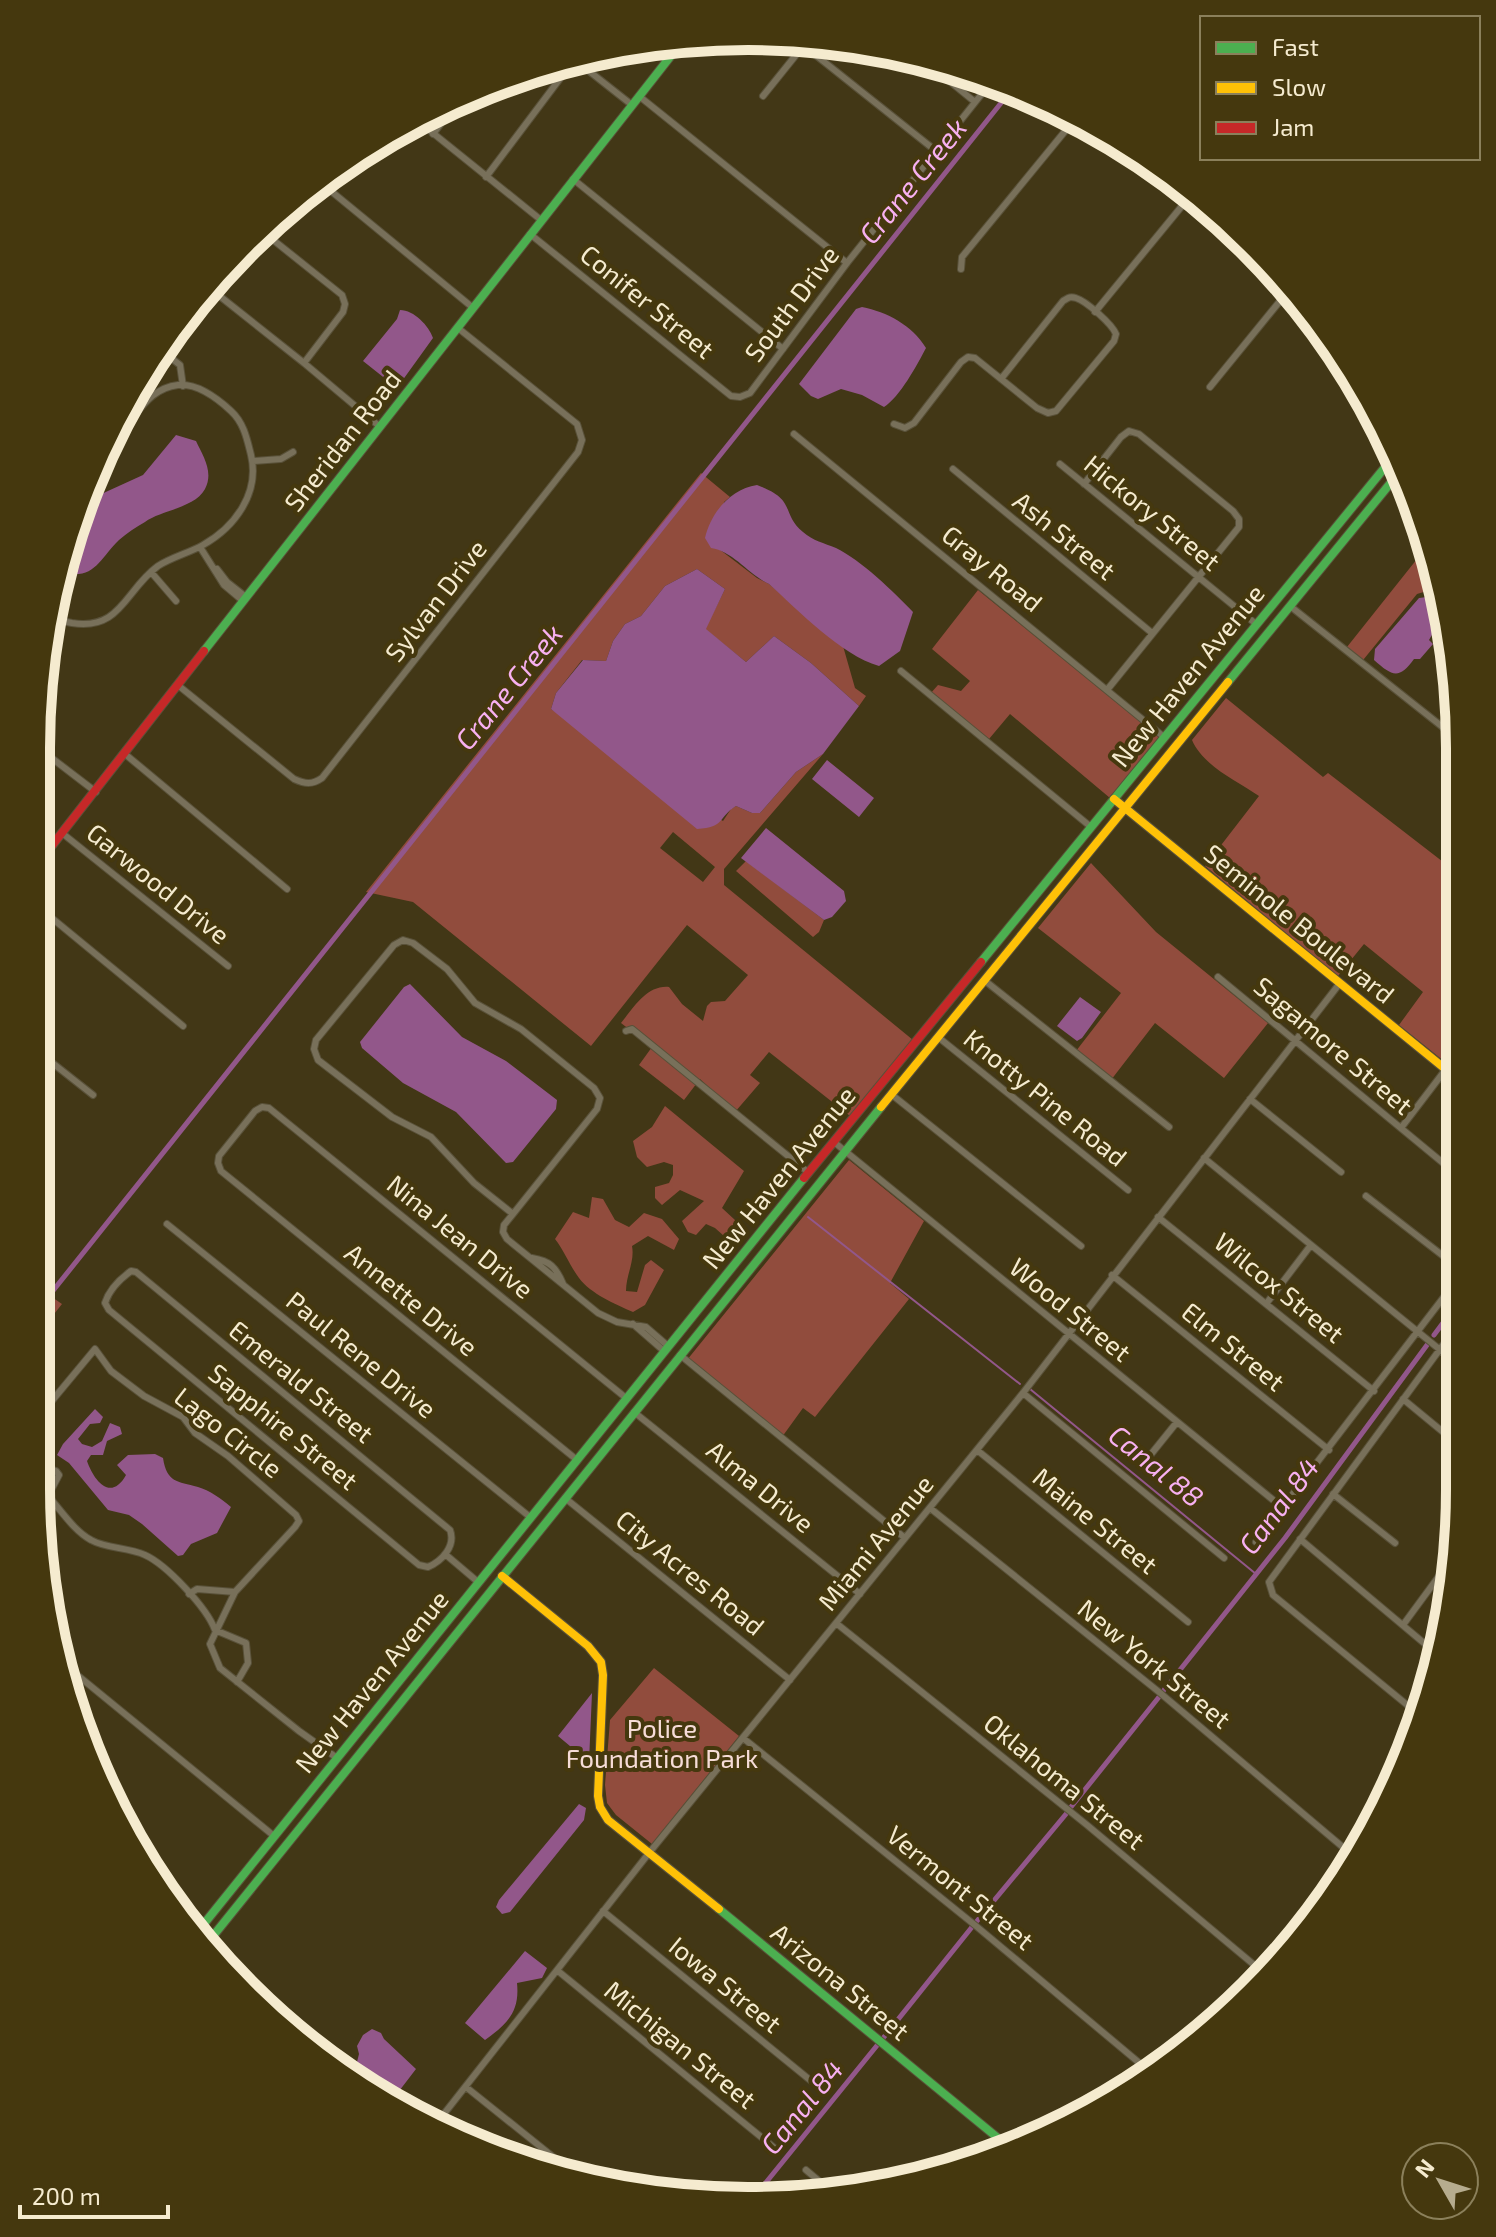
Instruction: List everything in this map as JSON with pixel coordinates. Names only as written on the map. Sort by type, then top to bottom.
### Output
[{"type":"main road","name":"Sheridan Road","points":[[50,848],[672,54]]},
{"type":"main road","name":"New Haven Avenue","points":[[203,1925],[772,1217],[1385,466]]},
{"type":"main road","points":[[1383,492],[1381,481],[1385,466]]},
{"type":"main road","name":"New Haven Avenue","points":[[213,1936],[759,1256],[1393,480]]},
{"type":"main road","points":[[1370,508],[1375,493],[1371,483]]},
{"type":"main road","points":[[1337,526],[1335,536],[1340,545]]},
{"type":"main road","points":[[1324,540],[1327,551],[1325,563]]},
{"type":"main road","points":[[1268,632],[1266,621],[1270,608]]},
{"type":"main road","points":[[1253,651],[1259,635],[1256,624]]},
{"type":"main road","points":[[1163,761],[1166,747],[1164,737]]},
{"type":"main road","name":"Seminole Boulevard","points":[[1114,799],[1446,1069]]},
{"type":"main road","points":[[1000,960],[1024,922],[1022,911]]},
{"type":"main road","points":[[984,980],[982,968],[996,943]]},
{"type":"main road","points":[[938,1037],[937,1023],[942,1009]]},
{"type":"main road","points":[[891,1094],[889,1081],[893,1070]]},
{"type":"main road","points":[[772,1217],[769,1230],[772,1241]]},
{"type":"main road","points":[[759,1256],[762,1243],[760,1232]]},
{"type":"main road","points":[[680,1355],[678,1341],[682,1329]]},
{"type":"main road","points":[[666,1349],[672,1354],[668,1370]]},
{"type":"main road","points":[[626,1398],[634,1412]]},
{"type":"main road","points":[[565,1498],[563,1484],[566,1473]]},
{"type":"main road","points":[[530,1517],[533,1524],[531,1540]]},
{"type":"main road","points":[[501,1554],[499,1570],[502,1576]]},
{"type":"main road","name":"Arizona Street","points":[[502,1576],[588,1646],[601,1662],[598,1784],[600,1807],[608,1820],[1000,2140]]},
{"type":"main road","points":[[476,1608],[482,1592],[478,1582]]},
{"type":"main road","points":[[411,1666],[420,1678]]},
{"type":"main road","points":[[354,1761],[351,1750],[356,1734]]},
{"type":"main road","points":[[333,1786],[339,1770],[337,1758]]},
{"type":"main road","points":[[284,1847],[282,1836],[286,1821]]},
{"type":"main road","points":[[272,1862],[277,1848],[274,1836]]},
{"type":"street","points":[[763,96],[795,51]]},
{"type":"street","points":[[814,53],[936,151]]},
{"type":"street","points":[[586,69],[632,105]]},
{"type":"street","points":[[486,177],[562,75]]},
{"type":"street","points":[[948,80],[975,102]]},
{"type":"street","name":"South Drive","points":[[740,397],[750,393],[847,263],[984,91]]},
{"type":"street","points":[[639,96],[847,263]]},
{"type":"street","points":[[433,134],[444,120]]},
{"type":"street","points":[[961,269],[962,257],[1068,128]]},
{"type":"street","points":[[427,129],[541,220]]},
{"type":"street","points":[[573,179],[783,349]]},
{"type":"street","points":[[329,190],[472,307]]},
{"type":"street","points":[[1095,312],[1184,203]]},
{"type":"street","name":"Conifer Street","points":[[530,234],[731,396],[740,397]]},
{"type":"street","points":[[271,238],[342,295],[345,304],[343,312],[304,363]]},
{"type":"street","points":[[218,294],[379,426]]},
{"type":"street","points":[[894,424],[905,428],[914,423],[968,357],[975,358],[1001,379],[1037,408],[1048,413],[1056,411],[1114,341],[1116,334],[1113,326],[1078,298],[1070,297],[1063,301],[1001,379]]},
{"type":"street","points":[[1210,387],[1282,299]]},
{"type":"street","name":"Sylvan Drive","points":[[179,686],[294,779],[315,783],[578,452],[582,440],[577,424],[458,328]]},
{"type":"street","points":[[170,357],[180,365],[183,386]]},
{"type":"street","points":[[62,621],[91,625],[106,620],[161,564],[202,546],[233,524],[247,501],[253,461],[247,437],[238,418],[216,398],[192,387],[176,385],[146,400],[140,407]]},
{"type":"street","points":[[1084,484],[1129,431],[1139,434],[1239,519],[1239,527],[1107,690]]},
{"type":"street","name":"Gray Road","points":[[794,434],[1164,737]]},
{"type":"street","points":[[253,461],[281,459],[293,452]]},
{"type":"street","name":"Hickory Street","points":[[1060,464],[1256,624]]},
{"type":"street","name":"Ash Street","points":[[953,469],[1152,633]]},
{"type":"street","points":[[202,546],[227,582],[244,599]]},
{"type":"street","points":[[151,572],[176,601]]},
{"type":"street","points":[[1290,606],[1446,729]]},
{"type":"street","points":[[901,671],[1091,827]]},
{"type":"street","points":[[125,754],[287,889]]},
{"type":"street","points":[[50,757],[96,792]]},
{"type":"street","name":"Garwood Drive","points":[[62,833],[228,966]]},
{"type":"street","points":[[50,917],[183,1026]]},
{"type":"street","points":[[513,1214],[474,1183],[431,1137],[392,1117],[318,1060],[314,1049],[316,1040],[394,945],[403,940],[413,943],[447,969],[475,1003],[521,1029],[594,1088],[600,1098],[597,1109],[513,1214],[504,1225],[503,1232],[598,1313],[617,1322],[646,1327],[666,1349]]},
{"type":"street","name":"Sagamore Street","points":[[1218,977],[1446,1165]]},
{"type":"street","points":[[984,980],[1169,1127]]},
{"type":"street","name":"Miami Avenue","points":[[442,2116],[649,1853],[1023,1393],[1340,983]]},
{"type":"street","points":[[626,1031],[632,1029],[809,1173]]},
{"type":"street","name":"Knotty Pine Road","points":[[938,1037],[1128,1190]]},
{"type":"street","points":[[50,1061],[93,1095]]},
{"type":"street","points":[[1401,1128],[1446,1069]]},
{"type":"street","points":[[891,1094],[1081,1246]]},
{"type":"street","points":[[1250,1099],[1341,1172]]},
{"type":"street","name":"Nina Jean Drive","points":[[221,1171],[219,1156],[228,1144],[255,1111],[262,1107],[269,1108],[626,1398]]},
{"type":"street","name":"Wood Street","points":[[834,1142],[1283,1508]]},
{"type":"street","points":[[1204,1158],[1446,1354]]},
{"type":"street","name":"Annette Drive","points":[[221,1171],[577,1460]]},
{"type":"street","points":[[1366,1196],[1446,1258]]},
{"type":"street","name":"Wilcox Street","points":[[1158,1217],[1374,1391]]},
{"type":"street","name":"Paul Rene Drive","points":[[167,1224],[530,1517]]},
{"type":"street","points":[[1266,1304],[1311,1245]]},
{"type":"street","points":[[532,1258],[553,1265],[563,1284]]},
{"type":"street","points":[[547,1272],[553,1265]]},
{"type":"street","name":"Emerald Street","points":[[107,1297],[123,1277],[131,1271],[136,1272],[450,1530],[453,1535],[445,1554]]},
{"type":"street","name":"Elm Street","points":[[1112,1275],[1329,1450]]},
{"type":"street","points":[[1256,1542],[1446,1294]]},
{"type":"street","name":"Sapphire Street","points":[[107,1297],[105,1303],[109,1310],[419,1565],[428,1567],[445,1554]]},
{"type":"street","points":[[1411,1708],[1273,1595],[1268,1587],[1270,1578],[1446,1341]]},
{"type":"street","name":"Lago Circle","points":[[50,1403],[95,1349],[111,1371],[144,1396],[183,1417],[195,1433],[260,1482],[296,1515],[299,1521],[235,1592],[215,1630]]},
{"type":"street","points":[[680,1355],[905,1538]]},
{"type":"street","points":[[1023,1393],[1224,1558]]},
{"type":"street","points":[[1403,1399],[1446,1434]]},
{"type":"street","name":"Alma Drive","points":[[634,1412],[860,1594]]},
{"type":"street","points":[[1148,1458],[1177,1422]]},
{"type":"street","name":"Maine Street","points":[[977,1450],[1188,1622]]},
{"type":"street","points":[[50,1469],[59,1475],[50,1492]]},
{"type":"street","points":[[1333,1494],[1395,1543]]},
{"type":"street","points":[[50,1498],[92,1540],[156,1561],[211,1619],[215,1630],[210,1644],[220,1668],[337,1758]]},
{"type":"street","name":"City Acres Road","points":[[565,1498],[790,1680]]},
{"type":"street","name":"New York Street","points":[[930,1508],[1159,1692],[1345,1849]]},
{"type":"street","points":[[1300,1539],[1428,1646]]},
{"type":"street","points":[[445,1554],[478,1582]]},
{"type":"street","points":[[1403,1625],[1441,1574]]},
{"type":"street","points":[[189,1594],[197,1589],[235,1592]]},
{"type":"street","name":"Oklahoma Street","points":[[836,1623],[1087,1825],[1257,1967]]},
{"type":"street","points":[[215,1630],[246,1643],[248,1663],[237,1682]]},
{"type":"street","points":[[75,1673],[274,1836]]},
{"type":"street","name":"Vermont Street","points":[[743,1738],[1142,2065]]},
{"type":"street","name":"Iowa Street","points":[[603,1911],[821,2089]]},
{"type":"street","name":"Michigan Street","points":[[558,1971],[777,2150]]},
{"type":"street","points":[[466,2087],[557,2160]]},
{"type":"street","points":[[806,2170],[821,2183]]},
{"type":"green space","points":[[701,473],[730,497],[724,502],[719,549],[769,584],[843,646],[855,688],[866,696],[859,706],[811,663],[774,636],[746,662],[705,629],[725,589],[697,569],[665,586],[641,616],[625,624],[613,641],[606,661],[582,660],[556,693],[551,709],[723,821],[736,806],[760,813],[796,772],[823,754],[724,869],[724,885],[913,1040],[850,1116],[769,1052],[750,1075],[760,1083],[735,1112],[700,1079],[684,1100],[639,1065],[652,1047],[621,1023],[648,993],[661,987],[669,987],[682,1004],[703,1021],[707,1006],[711,1002],[725,1001],[748,975],[687,925],[591,1046],[413,902],[366,892]],"holes":[[[673,832],[715,867],[703,882],[660,848]]]},
{"type":"green space","points":[[1417,559],[1422,565],[1427,591],[1417,594],[1359,665],[1343,652]]},
{"type":"green space","points":[[978,590],[1159,737],[1110,798],[1010,714],[989,739],[930,694],[938,685],[961,691],[970,681],[932,649]]},
{"type":"green space","points":[[1226,698],[1323,777],[1328,773],[1446,864],[1446,1063],[1399,1025],[1423,992],[1364,944],[1338,976],[1205,866],[1259,796],[1212,765],[1192,740]]},
{"type":"green space","points":[[746,861],[824,920],[819,932],[813,937],[736,871]]},
{"type":"green space","points":[[1091,863],[1156,932],[1268,1023],[1224,1078],[1155,1023],[1111,1080],[1076,1051],[1121,993],[1038,928]]},
{"type":"green space","points":[[665,1106],[744,1171],[722,1208],[748,1232],[743,1239],[733,1244],[706,1224],[696,1235],[688,1232],[682,1221],[704,1201],[680,1190],[662,1205],[655,1198],[655,1187],[669,1183],[673,1165],[664,1162],[647,1167],[637,1157],[633,1141],[652,1127]]},
{"type":"green space","points":[[849,1160],[924,1221],[890,1283],[909,1299],[815,1417],[803,1408],[782,1437],[687,1360]]},
{"type":"green space","points":[[592,1197],[603,1199],[615,1220],[629,1227],[644,1213],[662,1219],[679,1239],[674,1250],[648,1236],[632,1246],[626,1291],[637,1292],[645,1265],[651,1260],[664,1270],[645,1305],[633,1312],[584,1284],[555,1239],[573,1212],[589,1218]]},
{"type":"green space","points":[[50,1296],[62,1304],[50,1319]]},
{"type":"green space","name":"Police Foundation Park","points":[[654,1668],[739,1736],[652,1844],[616,1815],[607,1803],[605,1785],[610,1720]]},
{"type":"shaded area","points":[[862,307],[890,316],[914,333],[926,348],[918,363],[902,388],[884,407],[862,395],[841,389],[818,399],[811,396],[799,384],[856,309]]},
{"type":"shaded area","points":[[400,310],[420,320],[433,338],[397,388],[363,361],[397,319]]},
{"type":"shaded area","points":[[176,435],[196,441],[208,470],[205,489],[194,500],[132,530],[96,566],[83,573],[72,574],[98,496],[143,475]]},
{"type":"shaded area","points":[[757,485],[784,501],[792,519],[803,532],[856,560],[913,612],[900,651],[879,666],[850,652],[821,631],[769,584],[734,558],[711,548],[705,538],[717,511],[739,491]]},
{"type":"shaded area","points":[[697,569],[725,589],[706,629],[746,662],[774,636],[811,663],[859,706],[823,754],[796,772],[760,813],[736,806],[717,824],[697,829],[551,709],[556,693],[583,660],[606,661],[613,641],[625,624],[641,616],[665,586]]},
{"type":"shaded area","points":[[1427,597],[1430,600],[1436,629],[1429,640],[1433,644],[1420,659],[1414,659],[1399,673],[1386,670],[1374,660],[1375,649],[1419,598]]},
{"type":"shaded area","points":[[827,760],[874,798],[859,817],[812,779]]},
{"type":"shaded area","points":[[766,828],[844,891],[846,901],[832,917],[824,920],[741,858]]},
{"type":"shaded area","points":[[410,984],[462,1037],[506,1061],[557,1100],[556,1109],[513,1162],[506,1163],[456,1112],[403,1083],[362,1048],[360,1042],[404,987]]},
{"type":"shaded area","points":[[1080,997],[1101,1012],[1077,1041],[1057,1026]]},
{"type":"shaded area","points":[[95,1409],[103,1417],[100,1423],[90,1424],[78,1439],[82,1444],[92,1447],[102,1441],[110,1423],[120,1427],[122,1434],[107,1441],[103,1455],[91,1455],[87,1461],[98,1481],[109,1488],[115,1487],[126,1475],[117,1465],[128,1455],[155,1454],[163,1458],[167,1472],[174,1480],[207,1490],[231,1507],[217,1533],[191,1544],[183,1555],[178,1556],[129,1515],[108,1510],[69,1463],[57,1455]]},
{"type":"shaded area","points":[[592,1693],[589,1762],[558,1736]]},
{"type":"shaded area","points":[[579,1804],[586,1808],[584,1820],[510,1912],[502,1914],[496,1907],[499,1900]]},
{"type":"shaded area","points":[[525,1951],[547,1968],[542,1978],[517,1983],[514,2010],[500,2028],[485,2040],[465,2023]]},
{"type":"shaded area","points":[[372,2029],[381,2033],[416,2069],[398,2092],[351,2063],[357,2062],[357,2046],[363,2035]]},
{"type":"waterway","name":"Crane Creek","points":[[50,1294],[1004,99]]},
{"type":"waterway","name":"Canal 88","points":[[808,1217],[1020,1384]]},
{"type":"waterway","name":"Canal 84","points":[[1434,1335],[1446,1319]]},
{"type":"waterway","name":"Canal 84","points":[[1164,1690],[1285,1538],[1427,1345]]},
{"type":"waterway","name":"Canal 88","points":[[1030,1389],[1256,1574]]},
{"type":"waterway","name":"Canal 84","points":[[1071,1807],[1159,1697]]},
{"type":"waterway","name":"Canal 84","points":[[977,1921],[1066,1814]]},
{"type":"waterway","name":"Canal 84","points":[[884,2037],[972,1927]]},
{"type":"waterway","name":"Canal 84","points":[[763,2187],[879,2043]]},
{"type":"traffic: fast","points":[[204,651],[672,54]]},
{"type":"traffic: fast","points":[[981,962],[1386,466]]},
{"type":"traffic: fast","points":[[1228,682],[1393,480]]},
{"type":"traffic: fast","points":[[213,1936],[881,1107]]},
{"type":"traffic: fast","points":[[203,1925],[804,1178]]},
{"type":"traffic: fast","points":[[719,1909],[1000,2140]]},
{"type":"traffic: slow","points":[[881,1107],[1228,682]]},
{"type":"traffic: slow","points":[[1114,799],[1446,1070]]},
{"type":"traffic: slow","points":[[502,1576],[588,1646],[601,1662],[598,1796],[608,1820],[719,1909]]},
{"type":"traffic: jam","points":[[50,848],[204,651]]},
{"type":"traffic: jam","points":[[804,1178],[981,962]]}]
